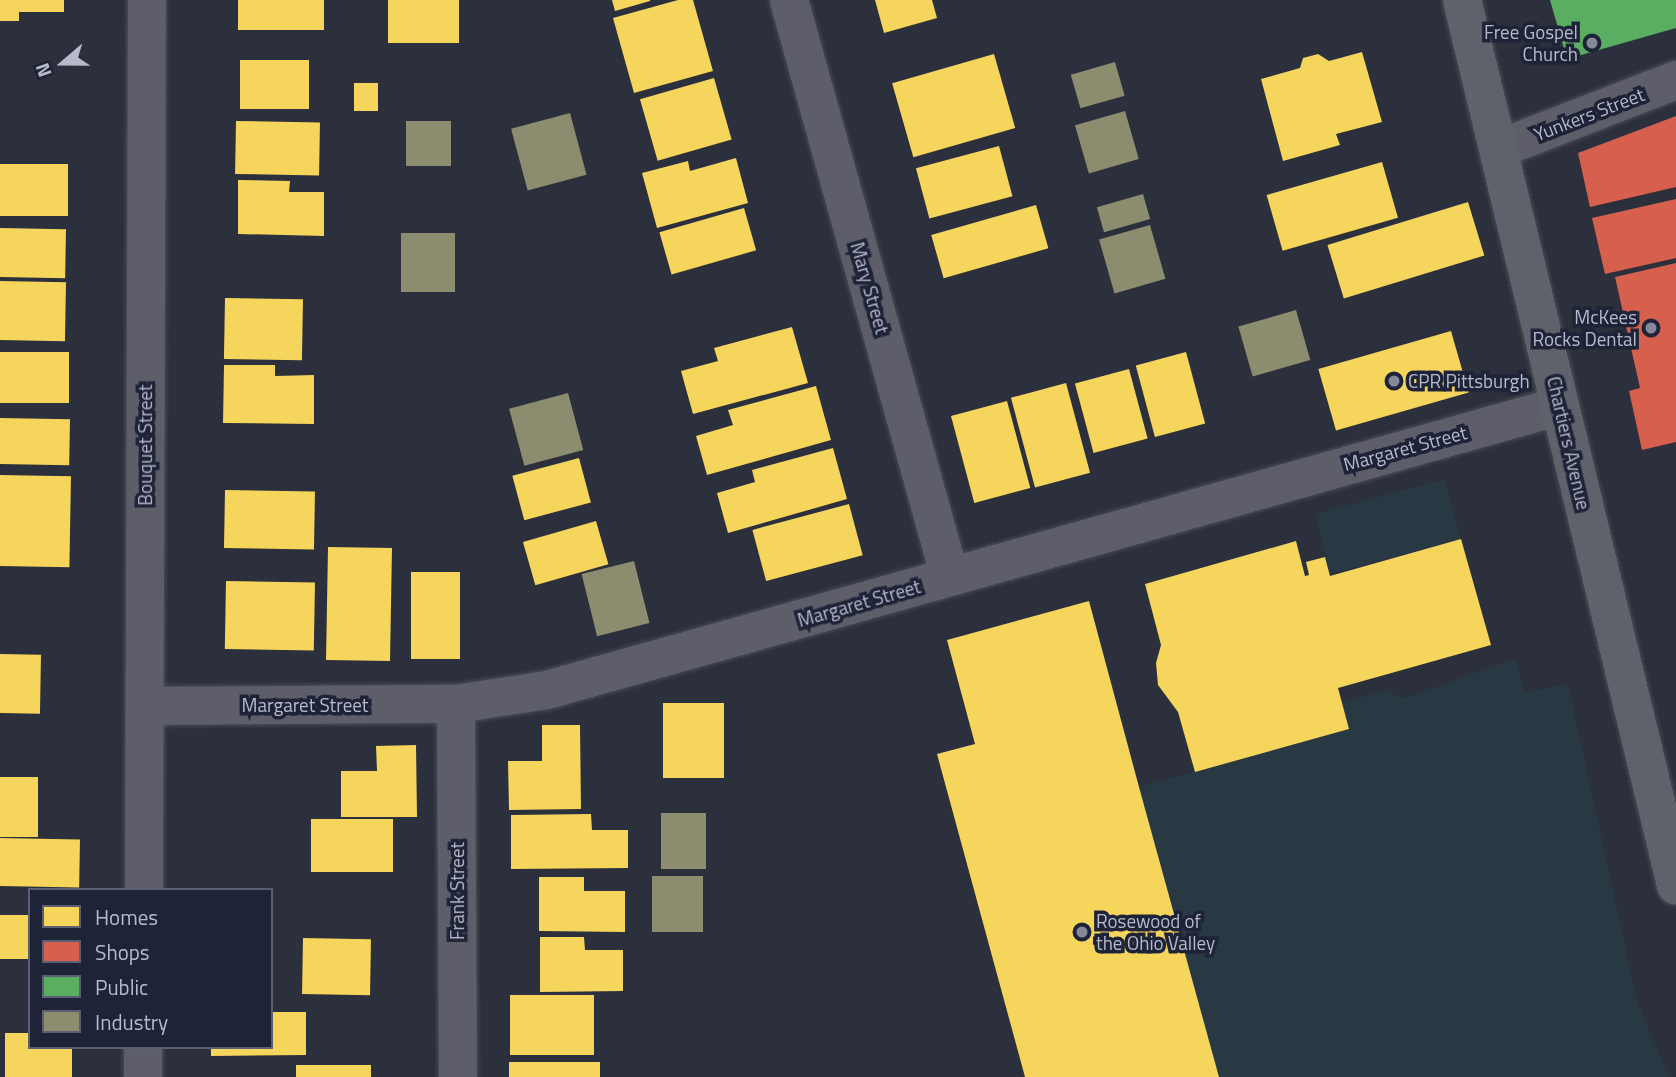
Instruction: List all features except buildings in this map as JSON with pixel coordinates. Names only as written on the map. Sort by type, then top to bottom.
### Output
[{"type":"main road","name":"Chartiers Avenue","points":[[1462,0],[1502,148],[1560,406],[1676,885]]},
{"type":"street","name":"Bouquet Street","points":[[144,888],[147,0]]},
{"type":"street","name":"Mary Street","points":[[789,0],[950,577]]},
{"type":"street","name":"Yunkers Street","points":[[1502,148],[1676,80]]},
{"type":"street","name":"Margaret Street","points":[[145,706],[456,704],[598,677],[1560,406]]},
{"type":"street","name":"Frank Street","points":[[456,704],[458,1077]]},
{"type":"street","points":[[143,1049],[143,1077]]},
{"type":"shaded area","points":[[1445,479],[1461,539],[1331,574],[1315,514]]},
{"type":"shaded area","points":[[1516,658],[1524,693],[1568,684],[1637,1001],[1669,1077],[1219,1077],[1139,787],[1349,729],[1342,703],[1387,690],[1403,699]]},
{"type":"place","name":"Free Gospel Church","points":[[1592,43]]},
{"type":"place","name":"McKees Rocks Dental","points":[[1651,328]]},
{"type":"place","name":"CPR Pittsburgh","points":[[1394,381]]},
{"type":"place","name":"Rosewood of the Ohio Valley","points":[[1082,932]]}]
